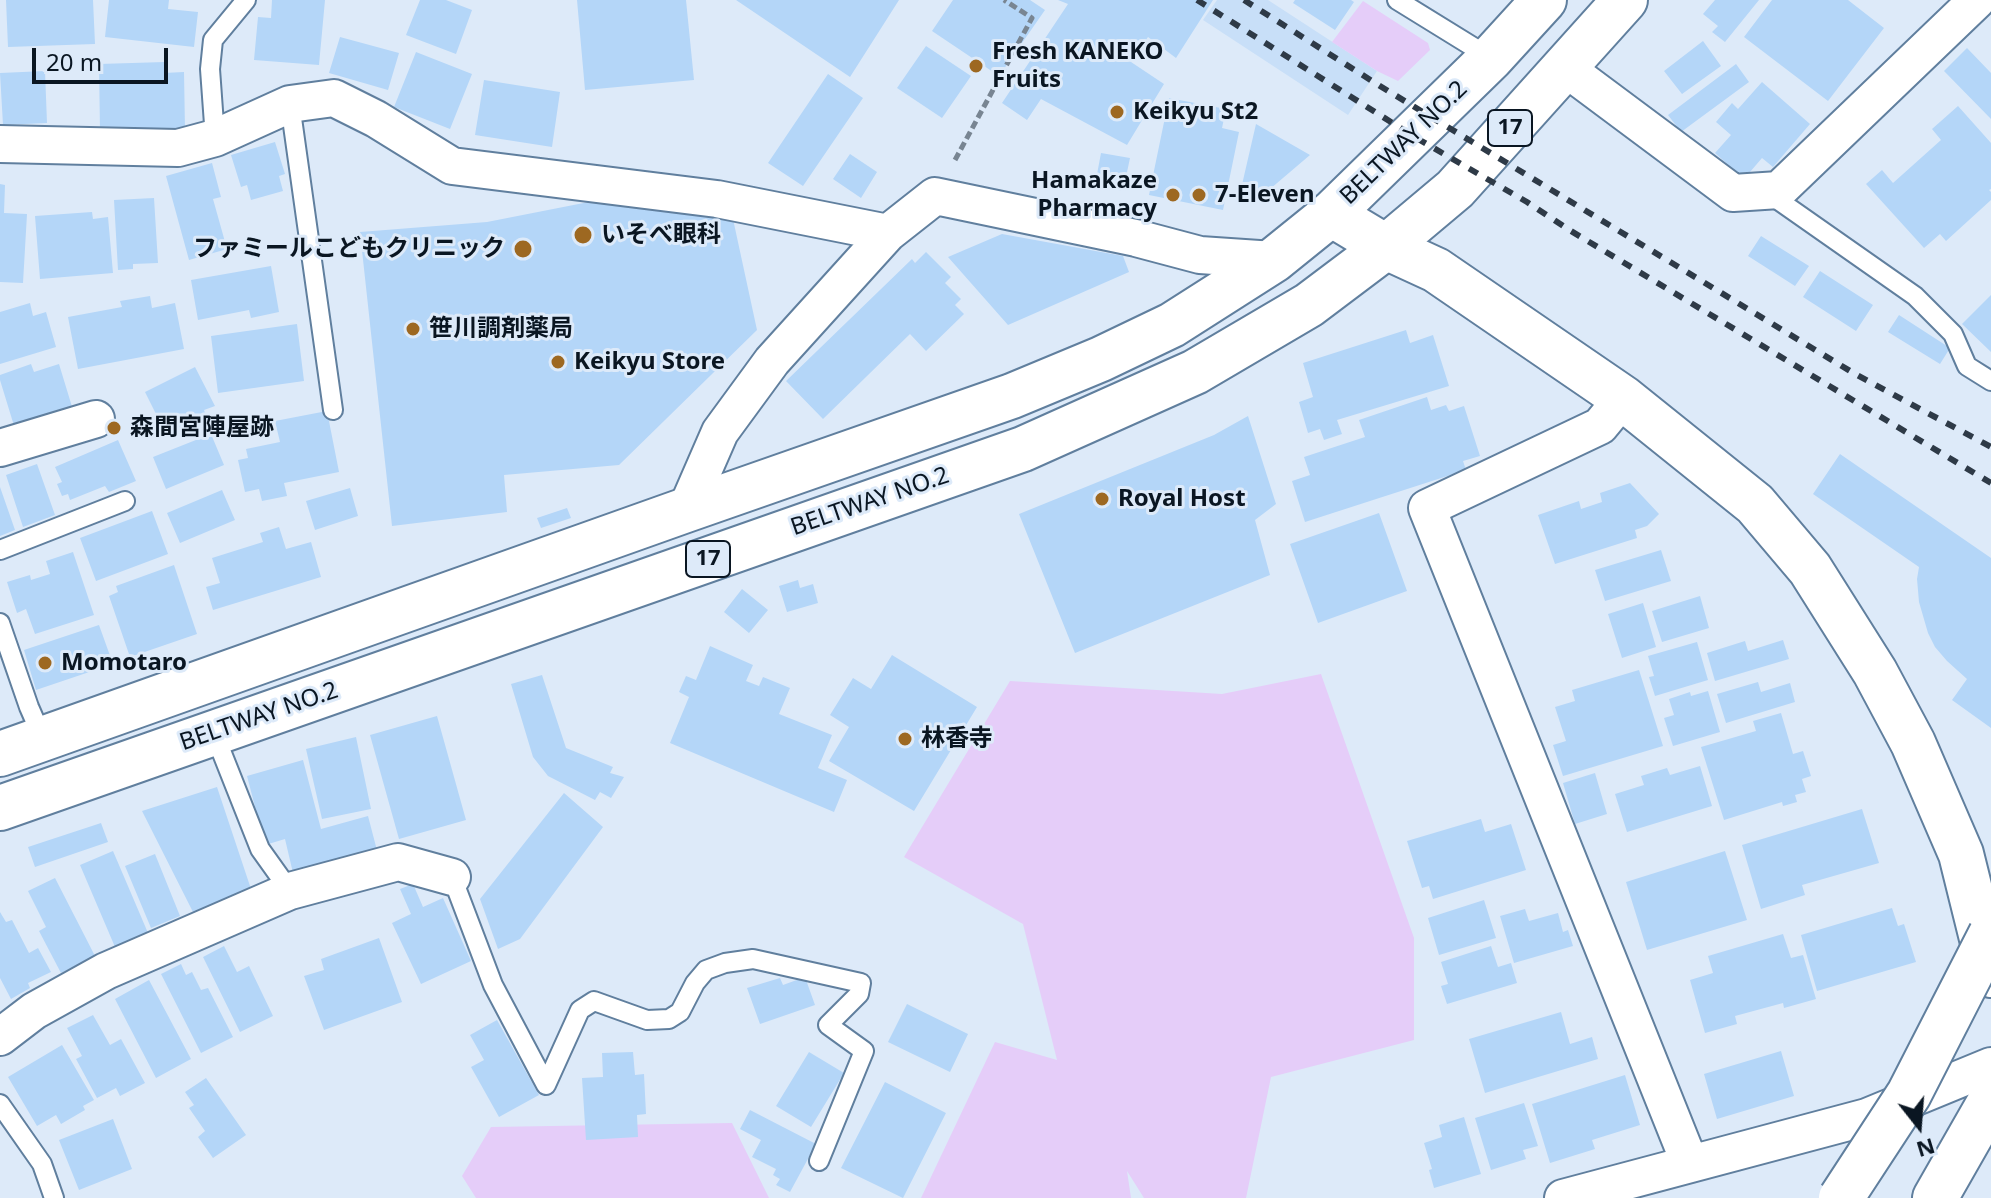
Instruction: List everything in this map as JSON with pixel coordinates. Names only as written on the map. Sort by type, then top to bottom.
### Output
[{"type":"main road","name":"BELTWAY NO.2","points":[[0,754],[1012,396],[1172,325],[1274,260],[1331,214],[1491,58],[1544,0]]},
{"type":"main road","name":"BELTWAY NO.2","points":[[0,808],[1023,449],[1195,372],[1309,305],[1386,247],[1455,189],[1625,0]]},
{"type":"main road","points":[[1331,214],[1386,247],[1436,270],[1623,398],[1755,504],[1810,569],[1875,672],[1913,743],[1961,854],[1991,977]]},
{"type":"main road","points":[[1841,1198],[1909,1094],[1991,934]]},
{"type":"main road","points":[[1935,1198],[1991,1100]]},
{"type":"street","points":[[1564,67],[1733,193],[1779,190],[1977,0]]},
{"type":"street","points":[[0,144],[178,148],[215,138],[290,104],[334,98],[376,119],[452,166],[717,199],[888,233]]},
{"type":"street","points":[[686,510],[720,432],[772,361],[888,233],[935,196],[1136,238],[1200,255],[1274,260]]},
{"type":"street","points":[[1623,398],[1600,426],[1427,508],[1690,1164]]},
{"type":"street","points":[[0,448],[96,419]]},
{"type":"street","points":[[0,1037],[34,1011],[106,971],[290,891],[398,862],[452,877]]},
{"type":"street","points":[[1563,1198],[1867,1117],[1991,1066]]},
{"type":"lane","points":[[215,138],[210,69],[213,40],[246,0]]},
{"type":"lane","points":[[1397,0],[1491,58]]},
{"type":"lane","points":[[290,104],[333,410]]},
{"type":"lane","points":[[1766,191],[1915,296],[1953,334],[1967,366],[1991,381]]},
{"type":"lane","points":[[0,550],[125,501]]},
{"type":"lane","points":[[0,623],[43,739]]},
{"type":"lane","points":[[214,733],[260,849],[290,891]]},
{"type":"lane","points":[[452,877],[493,985],[546,1085],[580,1010],[594,1001],[647,1020],[669,1019],[680,1012],[695,983],[706,970],[725,963],[753,959],[861,983],[859,994],[828,1025],[864,1051],[819,1161]]},
{"type":"lane","points":[[0,1104],[42,1164],[54,1198]]},
{"type":"path","points":[[935,196],[1032,18],[1004,0]]},
{"type":"shaded area","points":[[1217,0],[1268,0],[1377,71],[1348,115],[1203,20]]},
{"type":"shaded area","points":[[1363,1],[1428,43],[1430,50],[1398,81],[1332,42]]},
{"type":"shaded area","points":[[1321,674],[1414,938],[1414,1040],[1271,1077],[1246,1198],[1144,1198],[1127,1171],[1131,1198],[921,1198],[995,1042],[1057,1060],[1023,924],[904,857],[1010,681],[1222,694]]},
{"type":"shaded area","points":[[732,1123],[769,1198],[476,1198],[462,1176],[491,1127]]},
{"type":"building","points":[[6,0],[93,0],[95,44],[8,47]]},
{"type":"building","points":[[109,0],[169,0],[168,9],[198,12],[194,47],[105,37]]},
{"type":"building","points":[[272,0],[325,0],[319,65],[254,60],[258,17],[271,18]]},
{"type":"building","points":[[420,0],[446,0],[472,10],[456,54],[406,35]]},
{"type":"building","points":[[577,0],[686,0],[694,80],[585,90]]},
{"type":"building","points":[[736,0],[899,0],[850,77]]},
{"type":"building","points":[[953,0],[1030,0],[1045,10],[999,76],[932,31]]},
{"type":"building","points":[[1058,0],[1213,0],[1176,58],[1148,37],[1131,62],[1164,84],[1127,145],[1041,99],[1027,120],[1002,103],[1068,4]]},
{"type":"building","points":[[1295,0],[1354,2],[1335,30],[1293,3]]},
{"type":"building","points":[[1715,0],[1759,0],[1725,42],[1712,32],[1718,26],[1703,14]]},
{"type":"building","points":[[1772,0],[1848,0],[1884,28],[1828,101],[1744,37]]},
{"type":"building","points":[[340,37],[399,53],[388,90],[329,73]]},
{"type":"building","points":[[1703,41],[1721,66],[1682,94],[1664,71]]},
{"type":"building","points":[[926,46],[971,76],[942,118],[897,88]]},
{"type":"building","points":[[1967,48],[1991,73],[1991,119],[1944,71]]},
{"type":"building","points":[[416,52],[472,74],[450,129],[394,107]]},
{"type":"building","points":[[165,62],[164,73],[184,72],[185,130],[100,131],[99,64]]},
{"type":"building","points":[[1736,64],[1749,82],[1681,132],[1668,115]]},
{"type":"building","points":[[45,71],[47,123],[3,125],[0,73]]},
{"type":"building","points":[[828,74],[863,98],[803,186],[768,163]]},
{"type":"building","points":[[484,80],[560,92],[552,147],[475,135]]},
{"type":"building","points":[[1762,82],[1810,124],[1773,167],[1762,158],[1744,179],[1715,153],[1731,135],[1716,122],[1732,103],[1738,109]]},
{"type":"building","points":[[1169,98],[1226,109],[1222,128],[1239,132],[1223,210],[1149,195]]},
{"type":"building","points":[[1958,106],[1991,143],[1991,200],[1946,241],[1940,234],[1924,248],[1866,184],[1882,170],[1893,183],[1941,140],[1932,129]]},
{"type":"building","points":[[1256,124],[1310,155],[1263,195],[1241,189]]},
{"type":"building","points":[[275,142],[285,174],[279,176],[283,191],[251,200],[247,185],[241,187],[231,155]]},
{"type":"building","points":[[1101,153],[1130,158],[1123,191],[1095,185]]},
{"type":"building","points":[[850,154],[877,172],[861,198],[833,179]]},
{"type":"building","points":[[212,163],[221,197],[213,199],[227,249],[189,260],[166,176]]},
{"type":"building","points":[[0,184],[5,185],[4,213],[27,214],[23,283],[0,282]]},
{"type":"building","points":[[154,198],[158,263],[133,264],[133,269],[118,270],[114,200]]},
{"type":"building","points":[[604,199],[733,219],[757,330],[619,465],[504,475],[507,512],[392,526],[360,232],[487,222]]},
{"type":"building","points":[[92,212],[93,219],[108,217],[113,273],[40,279],[35,216]]},
{"type":"building","points":[[1002,234],[1123,256],[1129,272],[1008,325],[948,257]]},
{"type":"building","points":[[1761,236],[1809,266],[1795,286],[1748,256]]},
{"type":"building","points":[[926,252],[951,277],[945,283],[961,299],[955,305],[964,314],[926,351],[910,334],[823,419],[786,381],[912,259],[915,263]]},
{"type":"building","points":[[271,266],[279,312],[251,318],[249,310],[198,320],[191,280]]},
{"type":"building","points":[[1820,271],[1873,305],[1856,331],[1803,297]]},
{"type":"building","points":[[1991,295],[1991,352],[1962,324]]},
{"type":"building","points":[[150,296],[152,308],[175,303],[184,349],[78,369],[68,317],[122,307],[120,301]]},
{"type":"building","points":[[30,303],[33,316],[46,312],[56,347],[0,364],[0,312]]},
{"type":"building","points":[[1899,315],[1950,348],[1940,364],[1888,332]]},
{"type":"building","points":[[297,324],[304,381],[218,393],[211,336]]},
{"type":"building","points":[[1406,330],[1410,343],[1433,335],[1449,386],[1337,420],[1342,434],[1324,440],[1320,429],[1308,433],[1299,402],[1313,397],[1303,363]]},
{"type":"building","points":[[31,364],[34,372],[59,364],[73,410],[15,429],[0,375]]},
{"type":"building","points":[[195,367],[215,406],[204,410],[206,416],[167,436],[145,392]]},
{"type":"building","points":[[1427,397],[1431,410],[1446,405],[1449,411],[1464,406],[1480,456],[1463,461],[1466,470],[1305,522],[1292,481],[1310,475],[1304,457],[1365,437],[1359,420]]},
{"type":"building","points":[[327,411],[339,472],[284,483],[287,496],[262,501],[259,489],[245,492],[238,460],[248,458],[246,449],[280,442],[275,421]]},
{"type":"building","points":[[1248,416],[1276,504],[1255,520],[1270,575],[1075,653],[1019,514],[1214,435]]},
{"type":"building","points":[[211,434],[224,465],[166,489],[153,457]]},
{"type":"building","points":[[118,440],[136,481],[109,492],[105,486],[70,500],[68,494],[62,496],[57,484],[62,482],[55,467]]},
{"type":"building","points":[[1840,454],[1991,558],[1991,728],[1952,700],[1967,679],[1935,647],[1928,633],[1919,602],[1919,567],[1813,494]]},
{"type":"building","points":[[37,464],[55,515],[23,527],[6,475]]},
{"type":"building","points":[[1630,483],[1659,514],[1647,526],[1635,530],[1637,538],[1555,564],[1538,515],[1579,501],[1581,509],[1602,502],[1600,493]]},
{"type":"building","points":[[0,487],[15,530],[0,536]]},
{"type":"building","points":[[350,488],[358,516],[315,530],[306,501]]},
{"type":"building","points":[[222,490],[235,520],[180,543],[167,513]]},
{"type":"building","points":[[567,508],[571,518],[541,528],[537,518]]},
{"type":"building","points":[[152,511],[168,554],[96,581],[80,538]]},
{"type":"building","points":[[1379,513],[1407,591],[1318,623],[1290,544]]},
{"type":"building","points":[[279,527],[286,549],[311,542],[321,577],[213,610],[206,587],[220,583],[212,558],[263,542],[260,533]]},
{"type":"building","points":[[1661,550],[1671,581],[1605,601],[1595,570]]},
{"type":"building","points":[[73,552],[94,615],[35,634],[26,609],[17,613],[7,582],[30,575],[31,580],[50,574],[46,561]]},
{"type":"building","points":[[174,565],[197,634],[130,657],[109,596],[118,592],[116,586]]},
{"type":"building","points":[[798,580],[800,588],[813,584],[818,603],[787,612],[779,586]]},
{"type":"building","points":[[742,589],[768,610],[749,633],[724,612]]},
{"type":"building","points":[[1700,596],[1709,628],[1662,642],[1652,611]]},
{"type":"building","points":[[1643,603],[1656,647],[1622,658],[1608,614]]},
{"type":"building","points":[[99,625],[113,664],[36,690],[24,650]]},
{"type":"building","points":[[1783,640],[1789,659],[1715,681],[1707,653],[1745,641],[1748,651]]},
{"type":"building","points":[[1697,642],[1708,680],[1655,696],[1649,677],[1654,676],[1648,656]]},
{"type":"building","points":[[710,646],[753,665],[746,681],[759,686],[763,677],[790,688],[779,714],[832,735],[818,768],[847,780],[834,812],[670,743],[689,697],[679,692],[686,676],[696,680]]},
{"type":"building","points":[[892,655],[977,707],[914,811],[829,761],[849,727],[830,715],[853,678],[871,689]]},
{"type":"building","points":[[1639,670],[1663,746],[1563,776],[1553,745],[1566,741],[1555,707],[1575,701],[1572,690]]},
{"type":"building","points":[[542,675],[566,748],[613,767],[610,773],[624,777],[611,798],[600,792],[595,800],[548,776],[533,757],[511,684]]},
{"type":"building","points":[[1758,682],[1761,692],[1790,683],[1795,702],[1726,723],[1717,694]]},
{"type":"building","points":[[1708,691],[1720,732],[1673,746],[1664,718],[1674,715],[1669,699],[1690,692],[1691,696]]},
{"type":"building","points":[[1781,713],[1793,754],[1803,751],[1811,776],[1802,779],[1806,792],[1795,795],[1797,802],[1783,806],[1782,802],[1724,820],[1701,747],[1756,731],[1753,721]]},
{"type":"building","points":[[437,716],[466,820],[399,839],[370,735]]},
{"type":"building","points":[[356,737],[371,809],[322,819],[306,749]]},
{"type":"building","points":[[303,760],[321,829],[368,816],[379,858],[293,873],[285,839],[265,845],[247,776]]},
{"type":"building","points":[[1700,766],[1712,806],[1627,832],[1615,794],[1644,785],[1641,776],[1667,768],[1670,775]]},
{"type":"building","points":[[1595,773],[1607,814],[1575,824],[1563,783]]},
{"type":"building","points":[[217,787],[252,892],[193,912],[142,811]]},
{"type":"building","points":[[564,793],[603,827],[520,939],[498,949],[480,899]]},
{"type":"building","points":[[1862,809],[1879,863],[1802,885],[1805,895],[1761,909],[1742,845]]},
{"type":"building","points":[[1481,819],[1485,832],[1511,824],[1526,870],[1433,899],[1429,886],[1422,888],[1407,841]]},
{"type":"building","points":[[101,823],[108,842],[35,867],[28,847]]},
{"type":"building","points":[[113,851],[148,933],[115,947],[80,865]]},
{"type":"building","points":[[1725,851],[1747,920],[1647,950],[1626,882]]},
{"type":"building","points":[[155,854],[180,916],[151,928],[125,866]]},
{"type":"building","points":[[55,878],[95,956],[61,973],[39,931],[46,927],[28,891]]},
{"type":"building","points":[[413,884],[423,907],[443,898],[471,961],[421,984],[392,923],[411,914],[400,889]]},
{"type":"building","points":[[1484,900],[1496,938],[1439,955],[1428,918]]},
{"type":"building","points":[[1892,908],[1898,926],[1904,924],[1916,962],[1817,991],[1801,935]]},
{"type":"building","points":[[1525,909],[1529,921],[1558,913],[1563,932],[1568,930],[1573,946],[1514,963],[1500,916]]},
{"type":"building","points":[[0,912],[6,922],[12,920],[29,953],[38,948],[51,972],[28,983],[30,988],[11,999],[0,978]]},
{"type":"building","points":[[1783,934],[1791,958],[1803,955],[1816,999],[1784,1008],[1783,1003],[1735,1016],[1737,1024],[1705,1033],[1690,980],[1713,973],[1708,956]]},
{"type":"building","points":[[379,938],[402,1002],[324,1030],[304,976],[324,970],[321,959]]},
{"type":"building","points":[[224,946],[237,972],[249,966],[273,1016],[240,1032],[203,957]]},
{"type":"building","points":[[1491,946],[1498,967],[1511,963],[1517,983],[1447,1004],[1441,986],[1448,984],[1441,962]]},
{"type":"building","points":[[181,964],[186,975],[192,972],[201,990],[208,988],[233,1037],[201,1053],[161,974]]},
{"type":"building","points":[[805,977],[815,1005],[760,1024],[747,988],[780,978],[783,985]]},
{"type":"building","points":[[149,980],[191,1059],[156,1078],[115,999]]},
{"type":"building","points":[[907,1004],[968,1034],[950,1072],[888,1042]]},
{"type":"building","points":[[1561,1012],[1570,1044],[1592,1037],[1598,1059],[1485,1093],[1469,1039]]},
{"type":"building","points":[[93,1015],[110,1045],[121,1039],[145,1083],[120,1096],[116,1088],[97,1098],[76,1059],[82,1056],[67,1028]]},
{"type":"building","points":[[497,1020],[539,1095],[499,1117],[471,1067],[484,1060],[470,1035]]},
{"type":"building","points":[[62,1045],[94,1100],[83,1106],[85,1110],[61,1124],[56,1115],[37,1126],[8,1077]]},
{"type":"building","points":[[1781,1051],[1794,1096],[1717,1119],[1704,1074]]},
{"type":"building","points":[[633,1052],[635,1075],[644,1074],[646,1114],[637,1115],[638,1137],[586,1140],[582,1078],[603,1077],[602,1053]]},
{"type":"building","points":[[809,1052],[844,1073],[811,1127],[776,1106]]},
{"type":"building","points":[[1625,1075],[1640,1125],[1592,1140],[1595,1149],[1550,1163],[1532,1104]]},
{"type":"building","points":[[206,1078],[246,1135],[213,1158],[198,1137],[205,1131],[189,1108],[194,1105],[185,1092]]},
{"type":"building","points":[[885,1082],[946,1113],[903,1198],[841,1168]]},
{"type":"building","points":[[1524,1103],[1538,1146],[1523,1150],[1526,1159],[1491,1170],[1475,1118]]},
{"type":"building","points":[[750,1110],[816,1144],[790,1192],[776,1185],[780,1179],[773,1175],[776,1169],[752,1157],[761,1140],[740,1129]]},
{"type":"building","points":[[1464,1117],[1481,1174],[1434,1188],[1424,1143],[1442,1137],[1439,1125]]},
{"type":"building","points":[[113,1119],[132,1169],[79,1190],[59,1140]]},
{"type":"railway","points":[[1197,0],[1418,139],[1991,483]]},
{"type":"railway","points":[[1244,0],[1855,374],[1991,447]]},
{"type":"place","name":"Fresh KANEKO Fruits","points":[[976,66]]},
{"type":"place","name":"Keikyu St2","points":[[1117,112]]},
{"type":"place","name":"Hamakaze Pharmacy","points":[[1173,195]]},
{"type":"place","name":"7-Eleven","points":[[1199,195]]},
{"type":"place","name":"いそべ眼科","points":[[583,235]]},
{"type":"place","name":"ファミールこどもクリニック","points":[[523,249]]},
{"type":"place","name":"笹川調剤薬局","points":[[413,329]]},
{"type":"place","name":"Keikyu Store","points":[[558,362]]},
{"type":"place","name":"森間宮陣屋跡","points":[[114,428]]},
{"type":"place","name":"Royal Host","points":[[1102,499]]},
{"type":"place","name":"Momotaro","points":[[45,663]]},
{"type":"place","name":"林香寺","points":[[905,739]]}]
